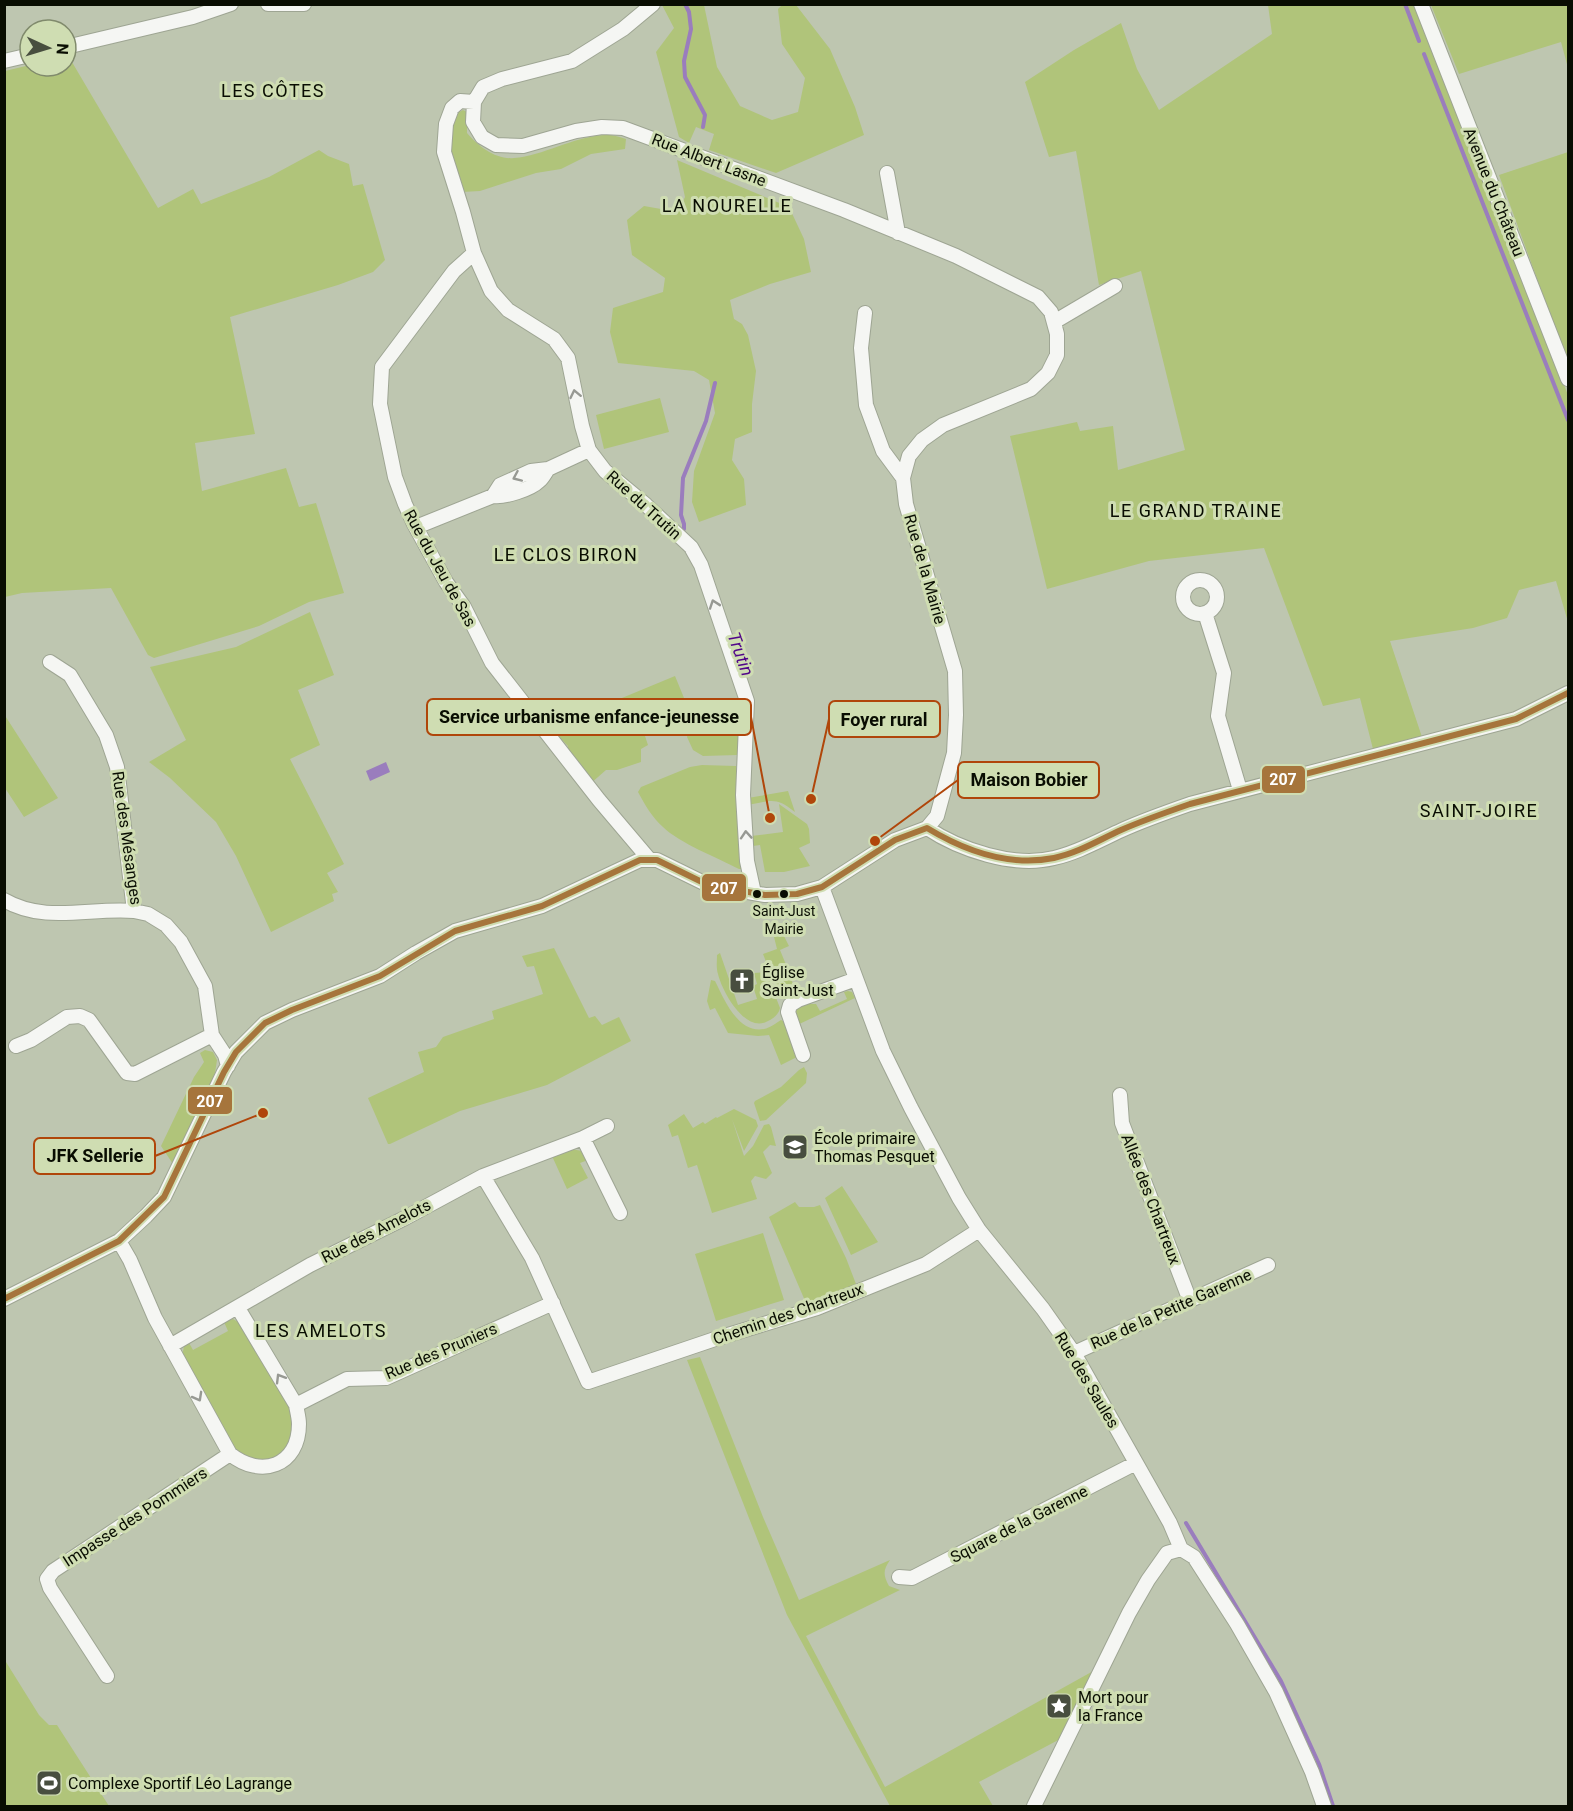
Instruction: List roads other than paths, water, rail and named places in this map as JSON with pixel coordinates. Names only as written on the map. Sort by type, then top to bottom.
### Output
[{"type":"street","points":[[78,44],[193,17],[231,4]]},
{"type":"street","points":[[268,4],[304,4]]},
{"type":"street","points":[[474,102],[483,87],[502,79],[572,62],[623,30],[653,4]]},
{"type":"street","name":"Avenue du Château","points":[[1421,4],[1569,379]]},
{"type":"street","name":"Rue du Trutin","points":[[474,102],[460,101],[452,108],[446,124],[444,152],[464,212],[474,253],[491,291],[508,310],[554,339],[568,358],[589,450],[605,471],[691,547],[701,566],[747,701],[743,795],[747,861],[754,893]]},
{"type":"street","name":"Rue Albert Lasne","points":[[474,102],[473,122],[482,137],[496,145],[523,146],[576,131],[602,127],[623,128],[844,210],[956,256],[1038,297],[1051,312],[1057,333],[1056,355],[1048,373],[1031,388],[943,425],[922,440],[909,456],[903,478]]},
{"type":"street","points":[[887,173],[898,232]]},
{"type":"street","name":"Rue du Jeu de Sas","points":[[474,253],[454,271],[382,367],[380,404],[395,477],[416,527],[446,582],[464,607],[492,663],[599,800],[650,859]]},
{"type":"street","points":[[1054,322],[1115,286]]},
{"type":"street","name":"Rue de la Mairie","points":[[865,313],[861,348],[866,405],[883,451],[903,478],[906,504],[955,671],[954,753],[937,816],[927,828]]},
{"type":"street","points":[[416,527],[493,496],[509,495],[538,483],[548,469],[589,450]]},
{"type":"street","points":[[1205,613],[1224,673],[1218,716],[1240,790]]},
{"type":"street","name":"Rue des Mésanges","points":[[50,662],[70,675],[106,735],[115,760],[134,911],[148,914],[166,925],[181,942],[205,986],[214,1038],[225,1055],[228,1066]]},
{"type":"street","points":[[5,1298],[119,1241],[164,1197],[236,1052],[265,1023],[292,1010],[380,976],[455,931],[542,906],[640,860],[657,860],[706,884],[765,895],[797,894],[822,887],[895,840],[927,828],[942,838],[989,855],[1016,861],[1053,859],[1142,821],[1190,804],[1516,719],[1569,693]]},
{"type":"street","name":"Rue des Saules","points":[[822,887],[883,1052],[959,1198],[979,1230],[1074,1353],[1170,1523],[1181,1549],[1194,1557],[1237,1624],[1276,1692],[1312,1772],[1324,1806]]},
{"type":"street","points":[[4,900],[14,906],[35,912],[57,914],[134,911]]},
{"type":"street","points":[[803,1055],[788,1012],[790,1005],[856,979]]},
{"type":"street","points":[[16,1046],[31,1040],[67,1017],[80,1016],[89,1020],[127,1073],[135,1074],[214,1038],[232,1042],[249,1038]]},
{"type":"street","name":"Allée des Chartreux","points":[[1120,1095],[1122,1123],[1190,1301]]},
{"type":"street","name":"Rue des Amelots","points":[[170,1346],[310,1265],[483,1176],[583,1138],[607,1126]]},
{"type":"street","points":[[583,1138],[620,1213]]},
{"type":"street","points":[[483,1176],[532,1258],[553,1303]]},
{"type":"street","name":"Chemin des Chartreux","points":[[553,1303],[588,1382],[718,1338],[817,1308],[926,1264],[979,1230]]},
{"type":"street","points":[[119,1241],[130,1260],[154,1318],[230,1454],[240,1462],[255,1467],[270,1467],[281,1462],[293,1451],[298,1436],[299,1422],[296,1405],[238,1308]]},
{"type":"street","name":"Rue de la Petite Garenne","points":[[1074,1353],[1268,1264]]},
{"type":"street","name":"Rue des Pruniers","points":[[296,1405],[347,1379],[386,1378],[553,1303]]},
{"type":"street","name":"Impasse des Pommiers","points":[[107,1676],[50,1588],[47,1579],[53,1571],[230,1454]]},
{"type":"street","name":"Square de la Garenne","points":[[899,1577],[912,1578],[1136,1463]]},
{"type":"street","points":[[1034,1806],[1129,1613],[1167,1553],[1181,1549]]},
{"type":"waterway","points":[[685,4],[689,12],[691,29],[684,61],[685,77],[705,115],[703,127]]},
{"type":"waterway","points":[[1405,4],[1419,41]]},
{"type":"waterway","points":[[1424,54],[1568,420]]},
{"type":"waterway","name":"Trutin","points":[[684,529],[681,515],[683,478],[706,421],[715,383]]},
{"type":"waterway","points":[[1186,1523],[1281,1681],[1319,1764],[1333,1806]]},
{"type":"place","name":"Foyer rural","points":[[811,799]]},
{"type":"place","name":"Service urbanisme enfance-jeunesse","points":[[770,818]]},
{"type":"place","name":"Maison Bobier","points":[[875,841]]},
{"type":"place","name":"Saint-Just Mairie","points":[[784,894]]},
{"type":"place","name":"Église Saint-Just","points":[[742,981]]},
{"type":"place","name":"JFK Sellerie","points":[[263,1113]]},
{"type":"place","name":"École primaire Thomas Pesquet","points":[[795,1147]]},
{"type":"place","name":"Mort pour la France","points":[[1059,1706]]},
{"type":"place","name":"Complexe Sportif Léo Lagrange","points":[[49,1783]]},
{"type":"district","name":"LES CÔTES","points":[[273,90]]},
{"type":"district","name":"LA NOURELLE","points":[[727,205]]},
{"type":"district","name":"LE GRAND TRAINE","points":[[1196,510]]},
{"type":"district","name":"LE CLOS BIRON","points":[[566,554]]},
{"type":"district","name":"SAINT-JOIRE","points":[[1479,810]]},
{"type":"district","name":"LES AMELOTS","points":[[321,1330]]}]
